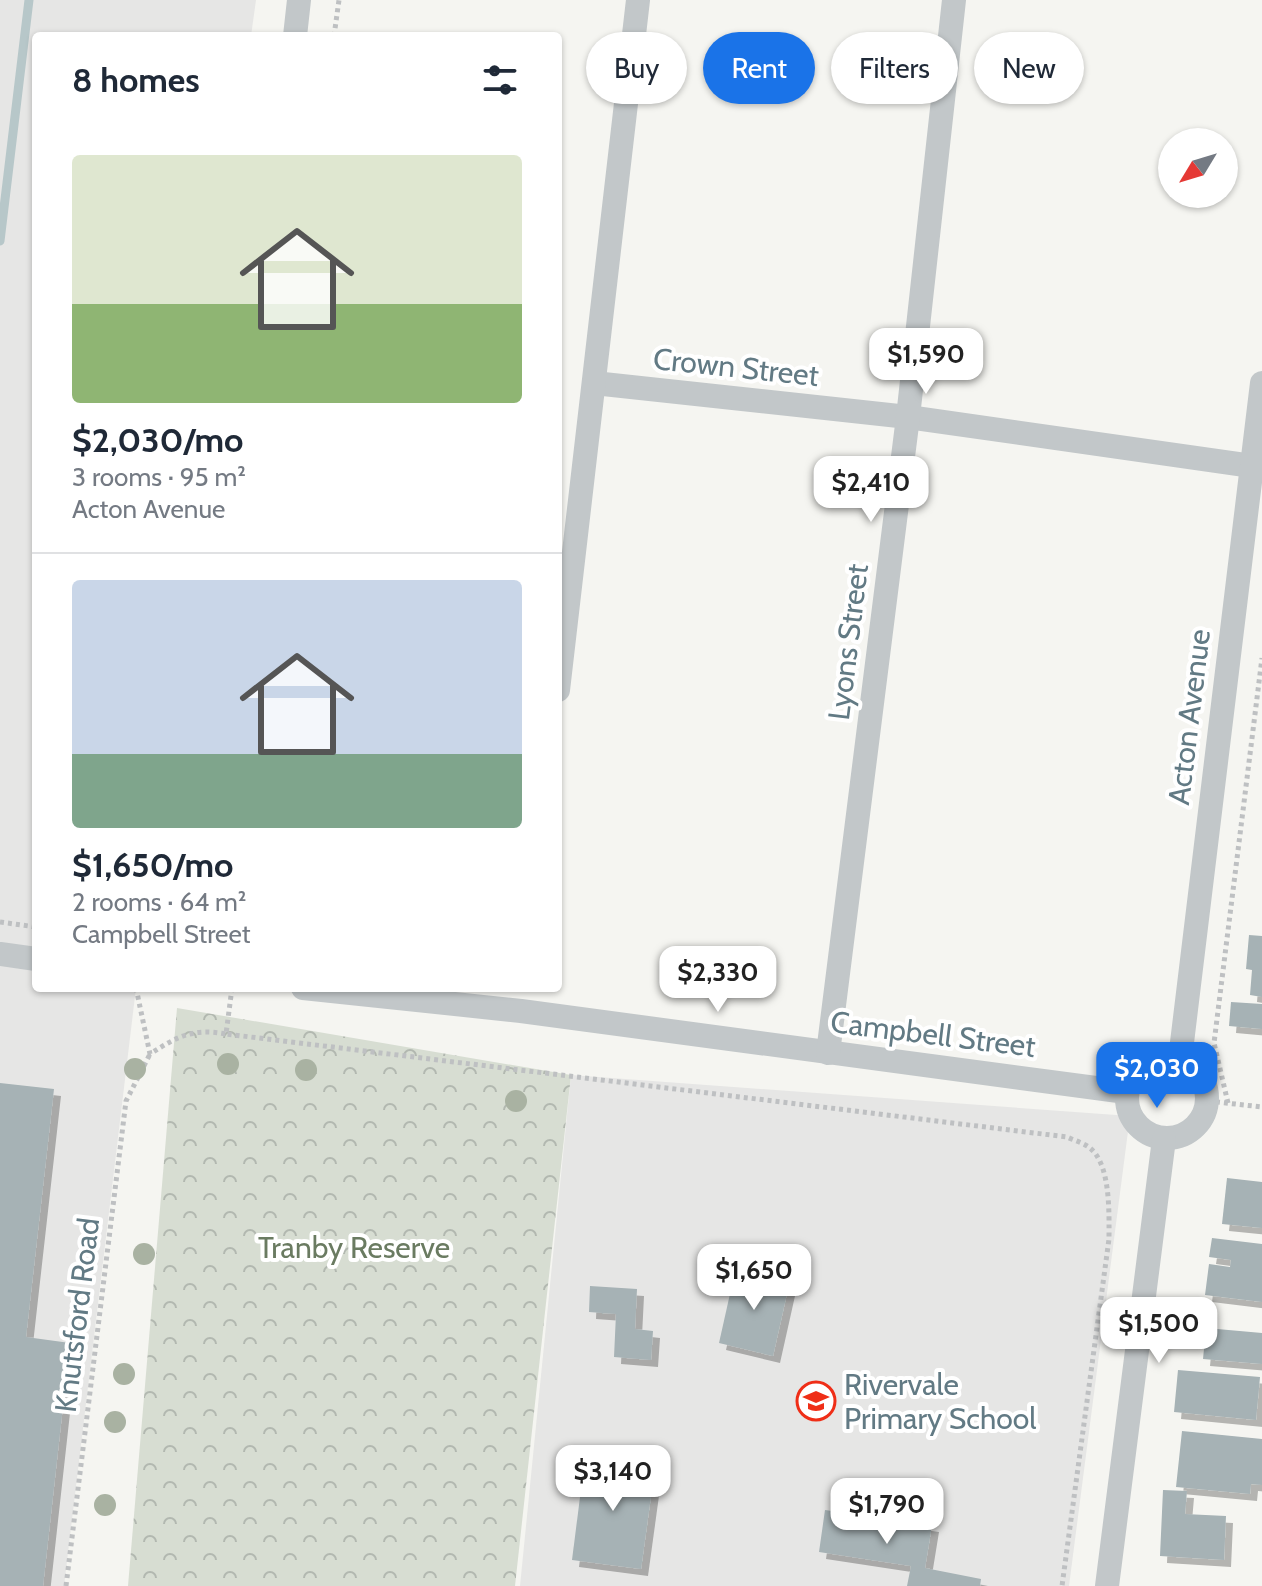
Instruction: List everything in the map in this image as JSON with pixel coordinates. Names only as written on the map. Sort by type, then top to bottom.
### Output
[{"type":"street","points":[[295,32],[299,0]]},
{"type":"street","points":[[562,656],[638,0]]},
{"type":"street","name":"Lyons Street","points":[[828,1053],[908,417],[954,0]]},
{"type":"street","name":"Crown Street","points":[[594,383],[908,417],[1252,466]]},
{"type":"street","name":"Acton Avenue","points":[[1180,1059],[1262,383]]},
{"type":"street","points":[[0,954],[32,958]]},
{"type":"street","name":"Campbell Street","points":[[383,992],[522,999],[828,1053],[1126,1092]]},
{"type":"street","points":[[1157,1058],[1180,1059],[1195,1067],[1218,1102],[1183,1136],[1164,1139],[1144,1132],[1130,1116],[1126,1092],[1135,1072],[1157,1058]]},
{"type":"street","points":[[1107,1586],[1164,1139]]},
{"type":"path","points":[[335,32],[339,0]]},
{"type":"path","points":[[1262,658],[1214,1043],[1218,1102],[1262,1107]]},
{"type":"path","points":[[0,922],[32,926]]},
{"type":"path","points":[[137,992],[150,1054],[175,1038],[202,1030],[1067,1137],[1090,1148],[1098,1159],[1108,1194],[1109,1239],[1062,1586]]},
{"type":"path","points":[[226,1034],[231,992]]},
{"type":"path","name":"Knutsford Road","points":[[66,1586],[126,1101],[150,1054]]},
{"type":"shaded area","points":[[0,0],[256,0],[252,32],[32,32],[32,992],[136,992],[64,1586],[0,1586]]},
{"type":"shaded area","name":"Rivervale Primary School","points":[[571,1075],[1130,1116],[1069,1586],[520,1586]]},
{"type":"green space","name":"Tranby Reserve","points":[[177,1008],[571,1075],[515,1586],[128,1586]]},
{"type":"building","points":[[1249,935],[1262,936],[1262,997],[1250,995],[1252,970],[1246,969]]},
{"type":"building","points":[[1231,1002],[1262,1004],[1262,1029],[1229,1026]]},
{"type":"building","points":[[0,1083],[54,1089],[26,1337],[70,1343],[43,1586],[0,1586]]},
{"type":"building","points":[[1227,1178],[1262,1182],[1262,1228],[1222,1224]]},
{"type":"building","points":[[1212,1238],[1262,1244],[1262,1302],[1205,1295],[1209,1264],[1230,1267],[1231,1260],[1209,1257]]},
{"type":"building","points":[[736,1267],[790,1280],[773,1356],[719,1343]]},
{"type":"building","points":[[590,1286],[637,1289],[635,1329],[653,1331],[651,1360],[614,1357],[616,1314],[589,1312]]},
{"type":"building","points":[[1206,1328],[1262,1333],[1262,1364],[1203,1359]]},
{"type":"building","points":[[1178,1370],[1260,1377],[1256,1420],[1174,1412]]},
{"type":"building","points":[[1182,1431],[1262,1439],[1262,1485],[1251,1484],[1250,1494],[1176,1487]]},
{"type":"building","points":[[585,1458],[655,1467],[641,1569],[572,1560]]},
{"type":"building","points":[[1163,1490],[1187,1491],[1185,1514],[1226,1516],[1224,1560],[1160,1556]]},
{"type":"building","points":[[825,1510],[932,1525],[925,1568],[981,1579],[980,1586],[907,1586],[911,1566],[819,1552]]},
{"type":"waterway","points":[[0,241],[29,0]]},
{"type":"place","name":"Rivervale Primary School","points":[[816,1401]]}]
